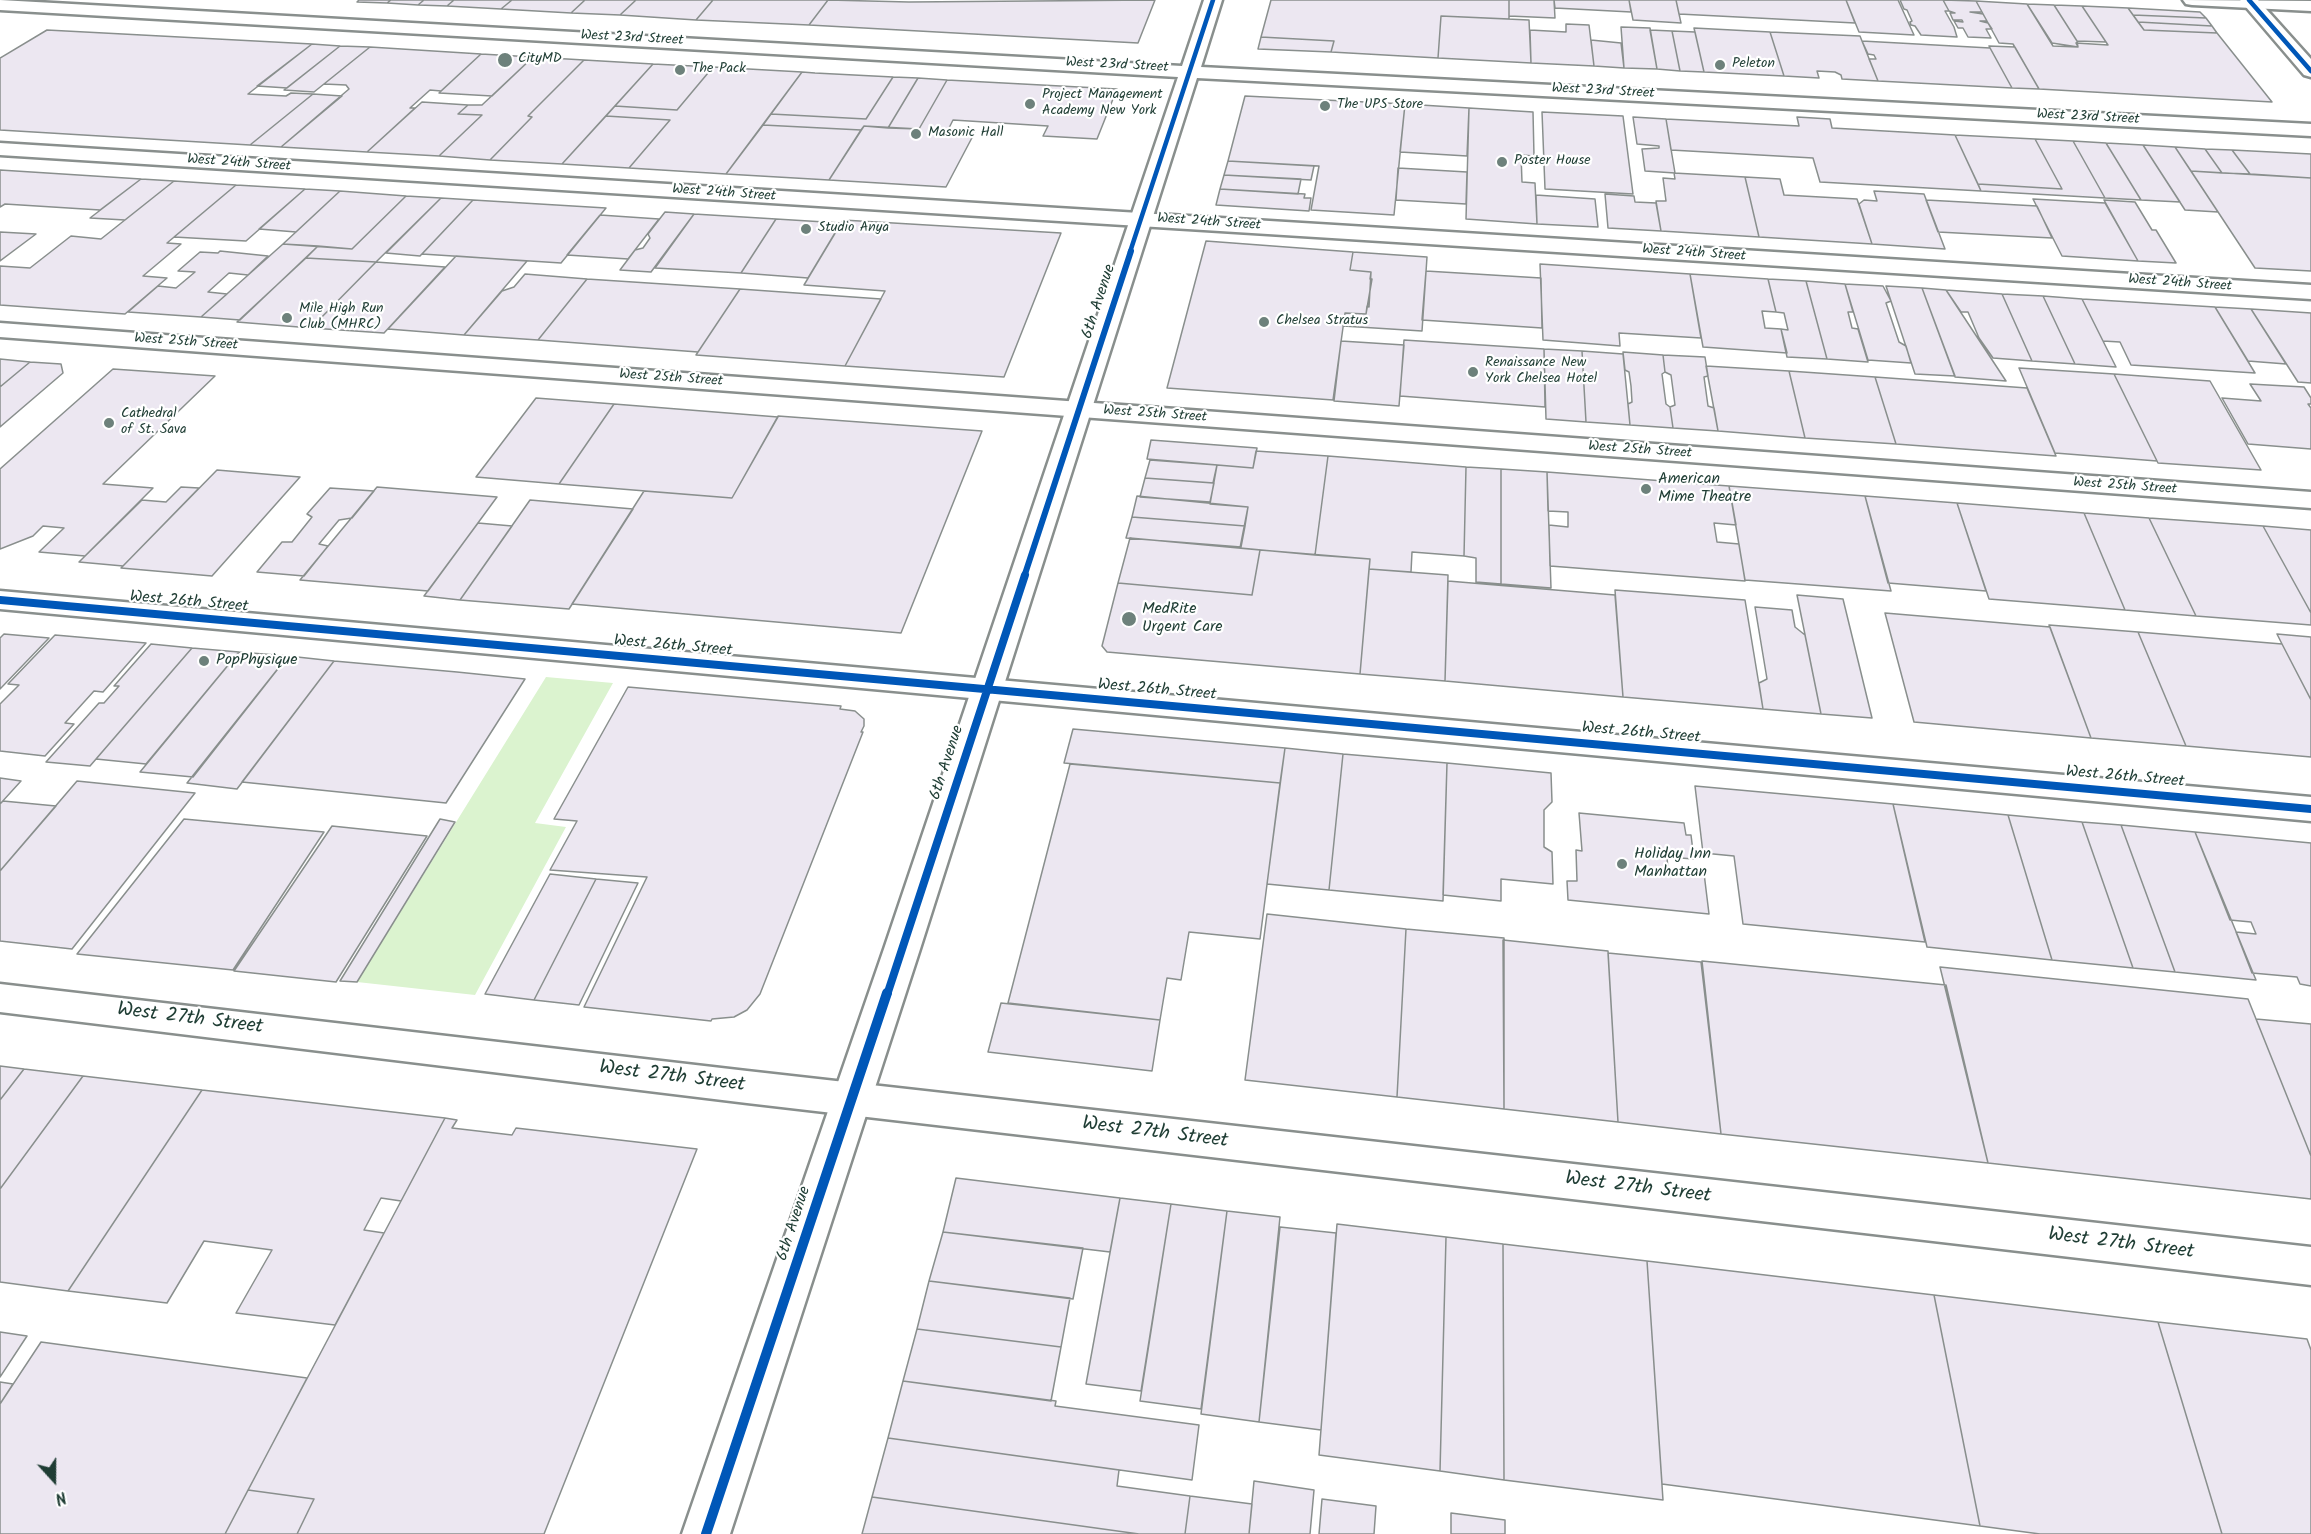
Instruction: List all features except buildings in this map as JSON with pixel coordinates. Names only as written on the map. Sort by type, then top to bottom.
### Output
[{"type":"street","name":"6th Avenue","points":[[706,1534],[1213,0]]},
{"type":"street","points":[[2192,0],[2251,1],[2311,6]]},
{"type":"street","points":[[2251,1],[2311,71]]},
{"type":"street","name":"West 23rd Street","points":[[0,5],[37,3],[1190,70],[2311,130]]},
{"type":"street","points":[[2,24],[37,3]]},
{"type":"street","name":"West 24th Street","points":[[0,149],[2311,292]]},
{"type":"street","name":"West 25th Street","points":[[0,330],[2311,500]]},
{"type":"street","name":"West 26th Street","points":[[0,600],[2311,809]]},
{"type":"street","name":"West 27th Street","points":[[0,998],[851,1099],[2311,1266]]},
{"type":"green space","points":[[546,677],[613,683],[535,823],[566,827],[475,995],[357,982]]},
{"type":"cycle path","points":[[706,1534],[902,949],[1213,0]]},
{"type":"cycle path","points":[[2249,0],[2311,71]]},
{"type":"cycle path","points":[[0,600],[2311,809]]},
{"type":"place","name":"CityMD","points":[[505,60]]},
{"type":"place","name":"Peleton","points":[[1720,65]]},
{"type":"place","name":"The Pack","points":[[680,70]]},
{"type":"place","name":"Project Management Academy New York","points":[[1030,104]]},
{"type":"place","name":"The UPS Store","points":[[1325,106]]},
{"type":"place","name":"Masonic Hall","points":[[916,134]]},
{"type":"place","name":"Poster House","points":[[1502,162]]},
{"type":"place","name":"Studio Anya","points":[[806,229]]},
{"type":"place","name":"Mile High Run Club (MHRC)","points":[[287,318]]},
{"type":"place","name":"Chelsea Stratus","points":[[1264,322]]},
{"type":"place","name":"Renaissance New York Chelsea Hotel","points":[[1473,372]]},
{"type":"place","name":"Cathedral of St. Sava","points":[[109,423]]},
{"type":"place","name":"American Mime Theatre","points":[[1646,489]]},
{"type":"place","name":"MedRite Urgent Care","points":[[1129,619]]},
{"type":"place","name":"PopPhysique","points":[[204,661]]},
{"type":"place","name":"Holiday Inn Manhattan","points":[[1622,864]]}]
